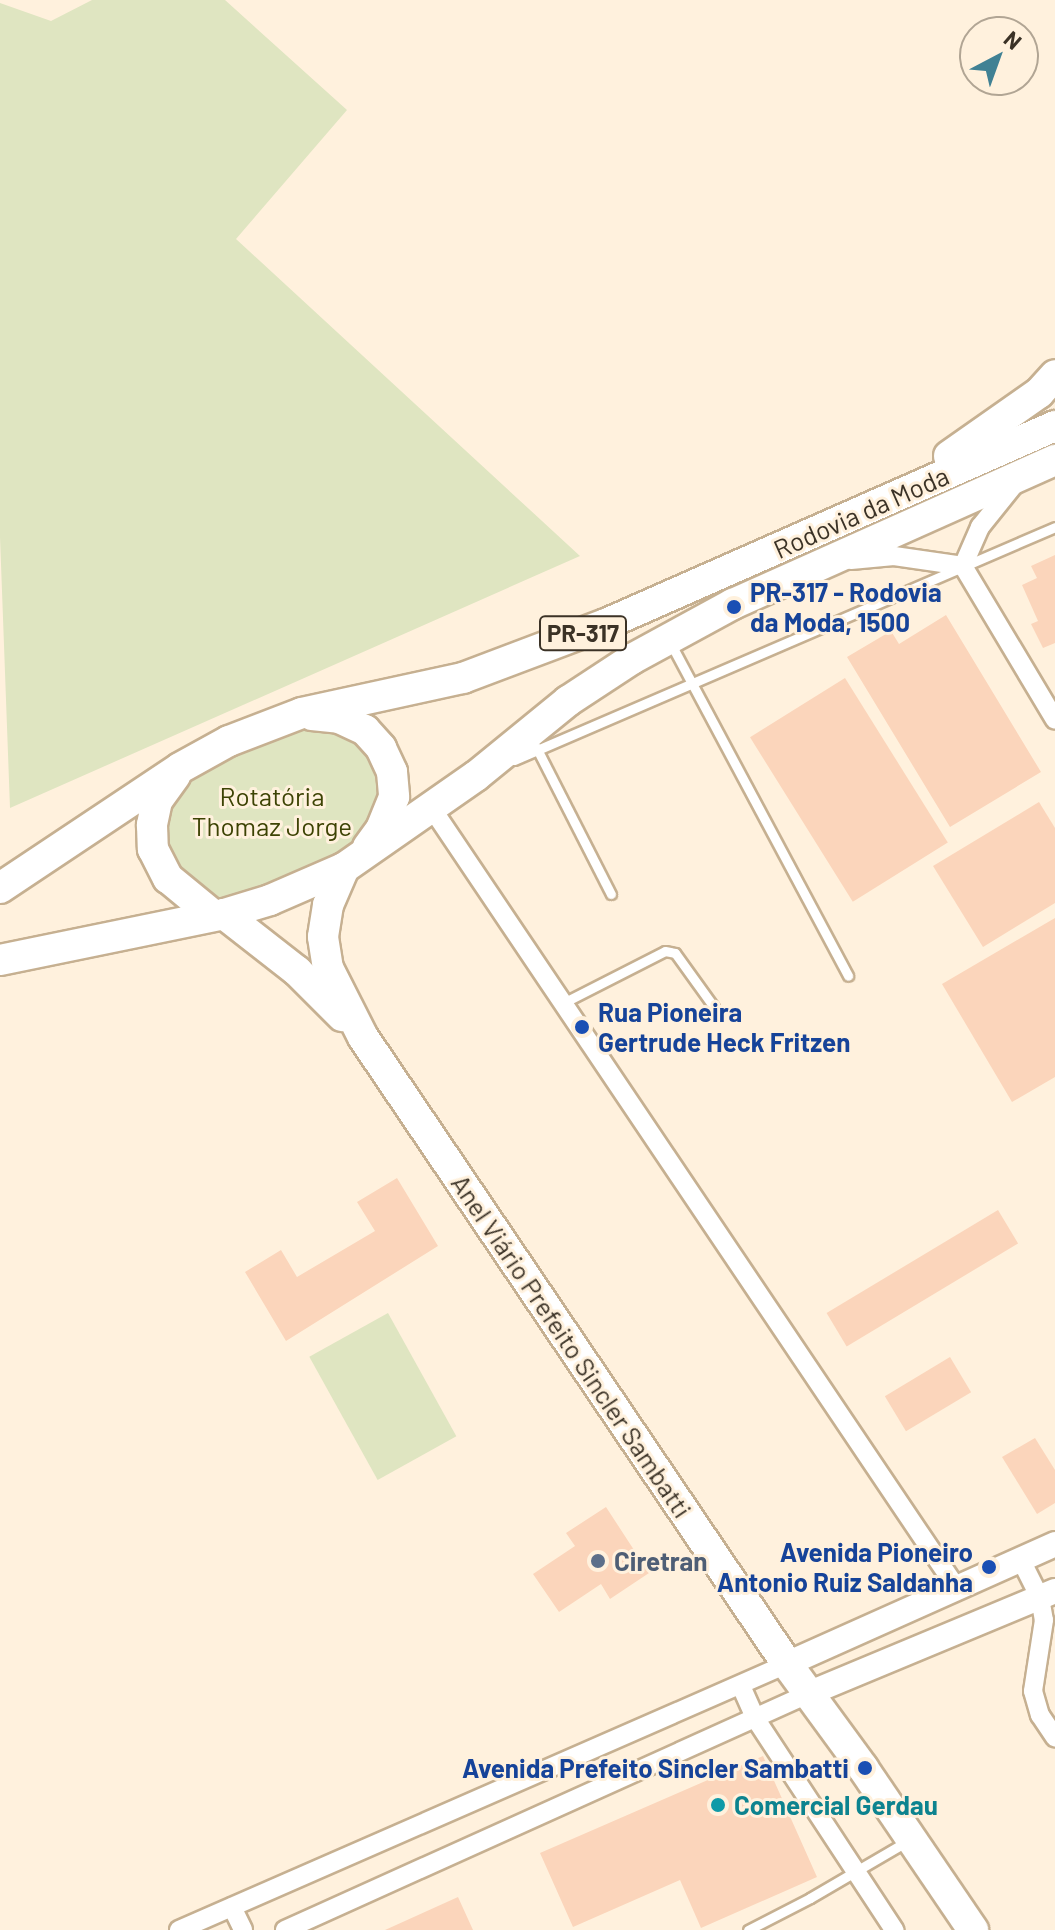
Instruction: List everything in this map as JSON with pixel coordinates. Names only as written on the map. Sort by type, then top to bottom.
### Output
[{"type":"highway","points":[[851,516],[992,430],[1039,393],[1055,375]]},
{"type":"highway","name":"Rodovia da Moda","points":[[302,713],[463,678],[606,624],[1055,426]]},
{"type":"highway","name":"Rodovia da Moda","points":[[353,861],[476,776],[533,742],[568,701],[668,640],[824,561],[1055,460]]},
{"type":"highway","points":[[302,713],[339,718],[365,730],[381,748],[392,772],[394,797],[381,829],[353,861]]},
{"type":"highway","name":"PR-317","points":[[0,888],[180,768],[229,741],[302,713]]},
{"type":"highway","points":[[180,768],[157,801],[152,825],[153,849],[168,878],[218,914]]},
{"type":"highway","name":"PR-317","points":[[0,960],[270,900],[353,861]]},
{"type":"highway","name":"Anel Viário Prefeito Sincler Sambatti","points":[[353,861],[328,905],[323,937],[328,968],[363,1037],[787,1664],[973,1930]]},
{"type":"highway","name":"Anel Viário Prefeito Sincler Sambatti","points":[[218,914],[297,971],[363,1037]]},
{"type":"street","points":[[963,566],[980,527],[1021,476]]},
{"type":"street","points":[[824,561],[894,556],[963,566]]},
{"type":"street","points":[[963,566],[1055,720]]},
{"type":"street","points":[[431,807],[956,1587]]},
{"type":"street","points":[[179,1930],[741,1686],[1055,1544]]},
{"type":"street","points":[[1020,1558],[1047,1594],[1033,1691],[1040,1715],[1055,1737]]},
{"type":"street","points":[[285,1930],[810,1693],[1047,1594]]},
{"type":"street","points":[[741,1686],[755,1718],[894,1930]]},
{"type":"street","points":[[232,1907],[243,1930]]},
{"type":"lane","points":[[611,894],[533,742],[694,682],[1055,527]]},
{"type":"lane","points":[[668,640],[694,682],[848,976]]},
{"type":"lane","points":[[563,1003],[665,951],[675,953],[714,1007]]},
{"type":"lane","points":[[748,1930],[910,1839]]},
{"type":"green space","points":[[92,0],[225,0],[347,110],[236,239],[580,556],[10,808],[0,537],[0,3],[51,21]]},
{"type":"green space","name":"Rotatória Thomaz Jorge","points":[[339,718],[392,772],[362,855],[224,914],[180,889],[152,825],[157,801],[230,741]]},
{"type":"green space","points":[[388,1313],[456,1436],[378,1480],[309,1357]]},
{"type":"building","points":[[1055,555],[1055,643],[1043,648],[1031,624],[1038,621],[1022,585],[1037,578],[1031,566]]},
{"type":"building","points":[[946,615],[1041,772],[950,827],[847,657],[891,631],[899,644]]},
{"type":"building","points":[[845,678],[948,843],[853,902],[750,737]]},
{"type":"building","points":[[1039,802],[1055,828],[1055,903],[983,947],[933,866]]},
{"type":"building","points":[[1055,918],[1055,1077],[1012,1102],[942,984]]},
{"type":"building","points":[[397,1178],[438,1246],[286,1341],[245,1272],[281,1250],[297,1277],[375,1231],[357,1202]]},
{"type":"building","points":[[998,1210],[1018,1243],[847,1346],[827,1313]]},
{"type":"building","points":[[950,1357],[971,1392],[906,1431],[885,1396]]},
{"type":"building","points":[[1035,1438],[1055,1470],[1055,1503],[1037,1514],[1002,1457]]},
{"type":"building","points":[[606,1507],[649,1573],[610,1599],[601,1584],[559,1612],[533,1574],[575,1546],[566,1533]]},
{"type":"building","name":"Comercial Gerdau","points":[[763,1756],[817,1877],[701,1928],[680,1880],[573,1927],[540,1853]]},
{"type":"building","points":[[458,1897],[473,1930],[385,1930]]},
{"type":"place","name":"PR-317 - Rodovia da Moda, 1500","points":[[734,607]]},
{"type":"place","name":"Rua Pioneira Gertrude Heck Fritzen","points":[[582,1027]]},
{"type":"place","name":"Ciretran","points":[[598,1561]]},
{"type":"place","name":"Avenida Pioneiro Antonio Ruiz Saldanha","points":[[989,1567]]},
{"type":"place","name":"Avenida Prefeito Sincler Sambatti","points":[[865,1768]]},
{"type":"place","name":"Comercial Gerdau","points":[[718,1805]]}]
